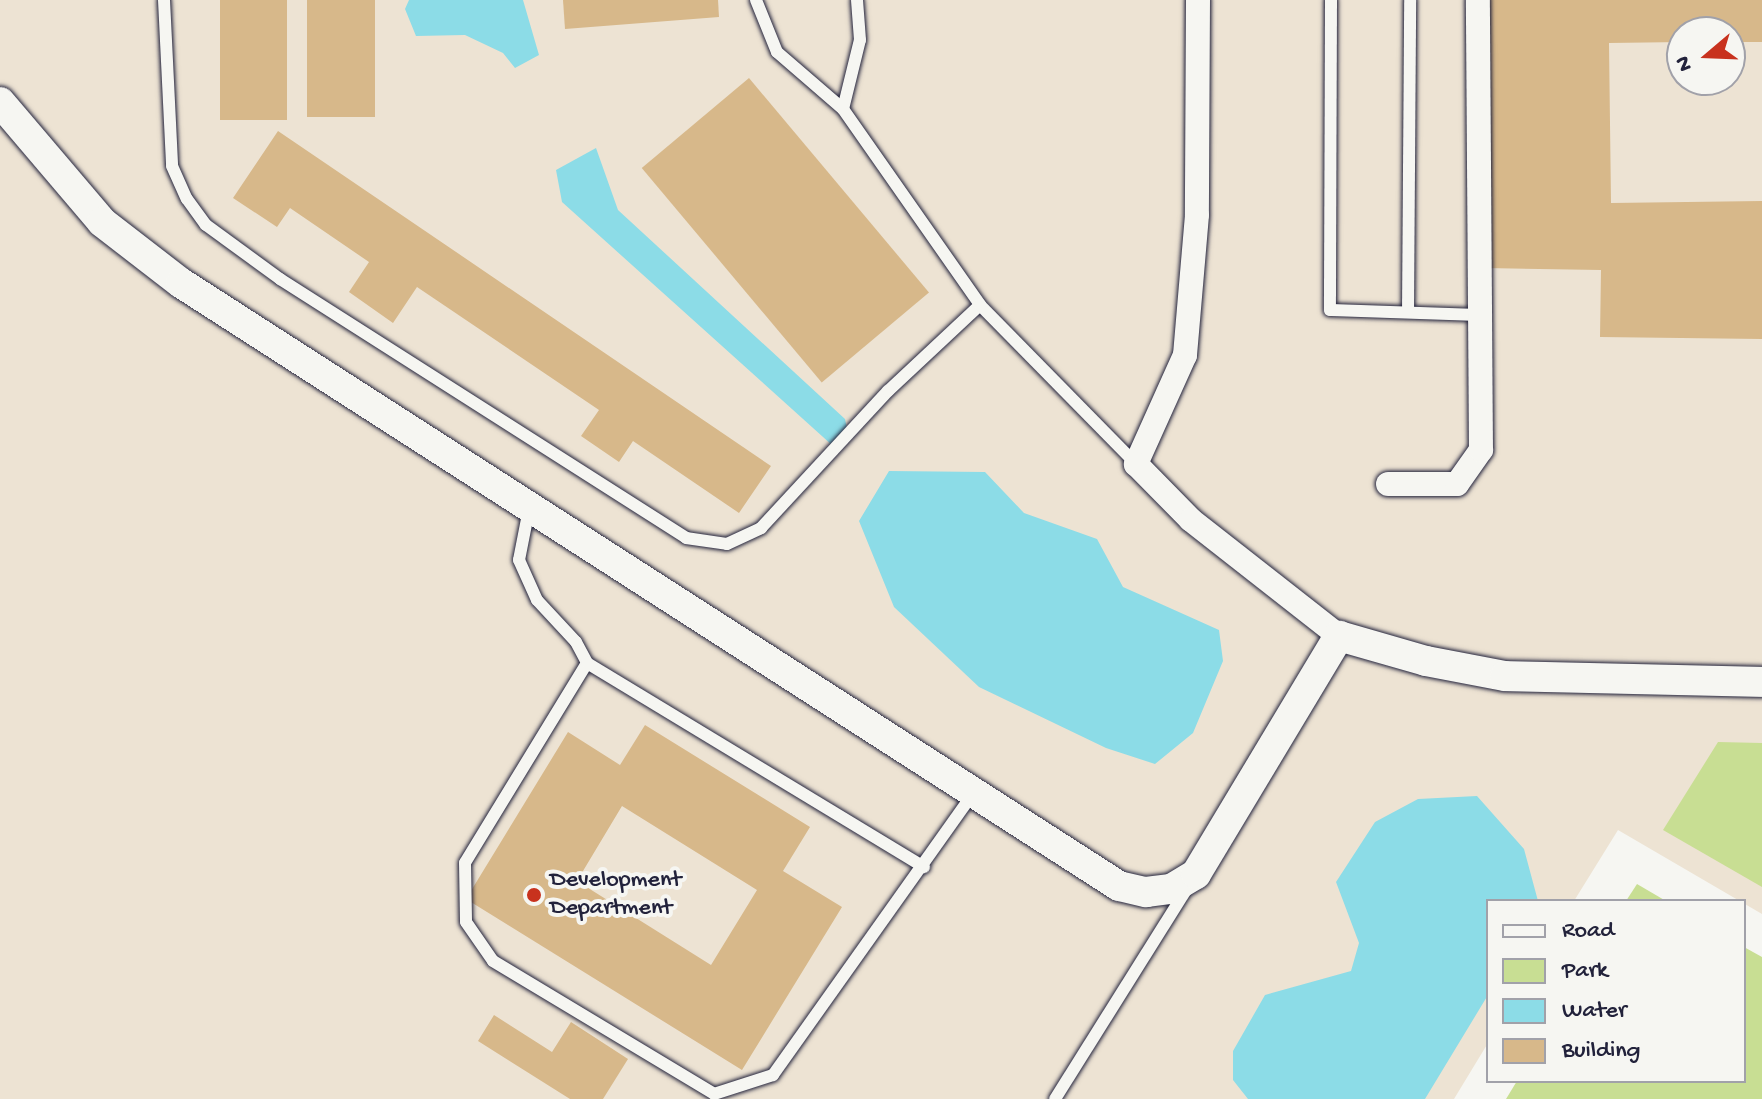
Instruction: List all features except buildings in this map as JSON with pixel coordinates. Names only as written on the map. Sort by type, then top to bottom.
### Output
[{"type":"street","points":[[1198,0],[1197,215],[1185,355],[1136,464],[1191,520],[1339,636],[1426,661],[1505,676],[1762,682]]},
{"type":"street","points":[[1388,484],[1457,484],[1481,450],[1478,0]]},
{"type":"street","points":[[0,102],[102,222],[170,275],[530,503],[1119,886],[1146,892],[1171,889],[1196,874],[1339,636]]},
{"type":"lane","points":[[164,0],[172,166],[187,199],[206,225],[280,279],[686,538],[727,544],[761,528],[888,391],[980,305]]},
{"type":"lane","points":[[756,0],[777,52],[843,109],[980,305],[1136,464]]},
{"type":"lane","points":[[843,109],[860,40],[857,0]]},
{"type":"lane","points":[[1331,0],[1330,310],[1480,315]]},
{"type":"lane","points":[[1408,312],[1410,0]]},
{"type":"lane","points":[[530,503],[519,560],[537,600],[576,642],[587,663],[924,867]]},
{"type":"lane","points":[[587,663],[465,863],[466,922],[493,961],[714,1094],[773,1075],[924,867],[975,791]]},
{"type":"lane","points":[[1055,1099],[1196,874]]},
{"type":"shaded area","points":[[0,0],[1762,0],[1762,914],[1746,905],[1746,899],[1736,899],[1618,830],[1575,899],[1486,899],[1486,1046],[1454,1099],[0,1099]]},
{"type":"green space","points":[[1718,742],[1762,743],[1762,887],[1663,830]]},
{"type":"green space","points":[[1637,884],[1663,899],[1627,899]]},
{"type":"green space","points":[[1746,948],[1762,957],[1762,1099],[1506,1099],[1516,1083],[1746,1083]]},
{"type":"water","points":[[409,0],[523,0],[539,55],[515,68],[503,53],[465,35],[416,36],[405,9]]},
{"type":"water","points":[[596,148],[618,210],[845,419],[848,433],[833,446],[562,202],[556,170]]},
{"type":"water","points":[[889,471],[985,472],[1024,513],[1097,539],[1123,587],[1219,630],[1223,661],[1193,733],[1155,764],[1106,748],[979,687],[894,607],[859,521]]},
{"type":"water","points":[[1477,796],[1524,849],[1537,899],[1486,899],[1486,998],[1425,1099],[1248,1099],[1233,1080],[1233,1051],[1265,995],[1351,971],[1359,943],[1336,882],[1375,822],[1418,799]]},
{"type":"place","name":"Development Department","points":[[534,895]]}]
